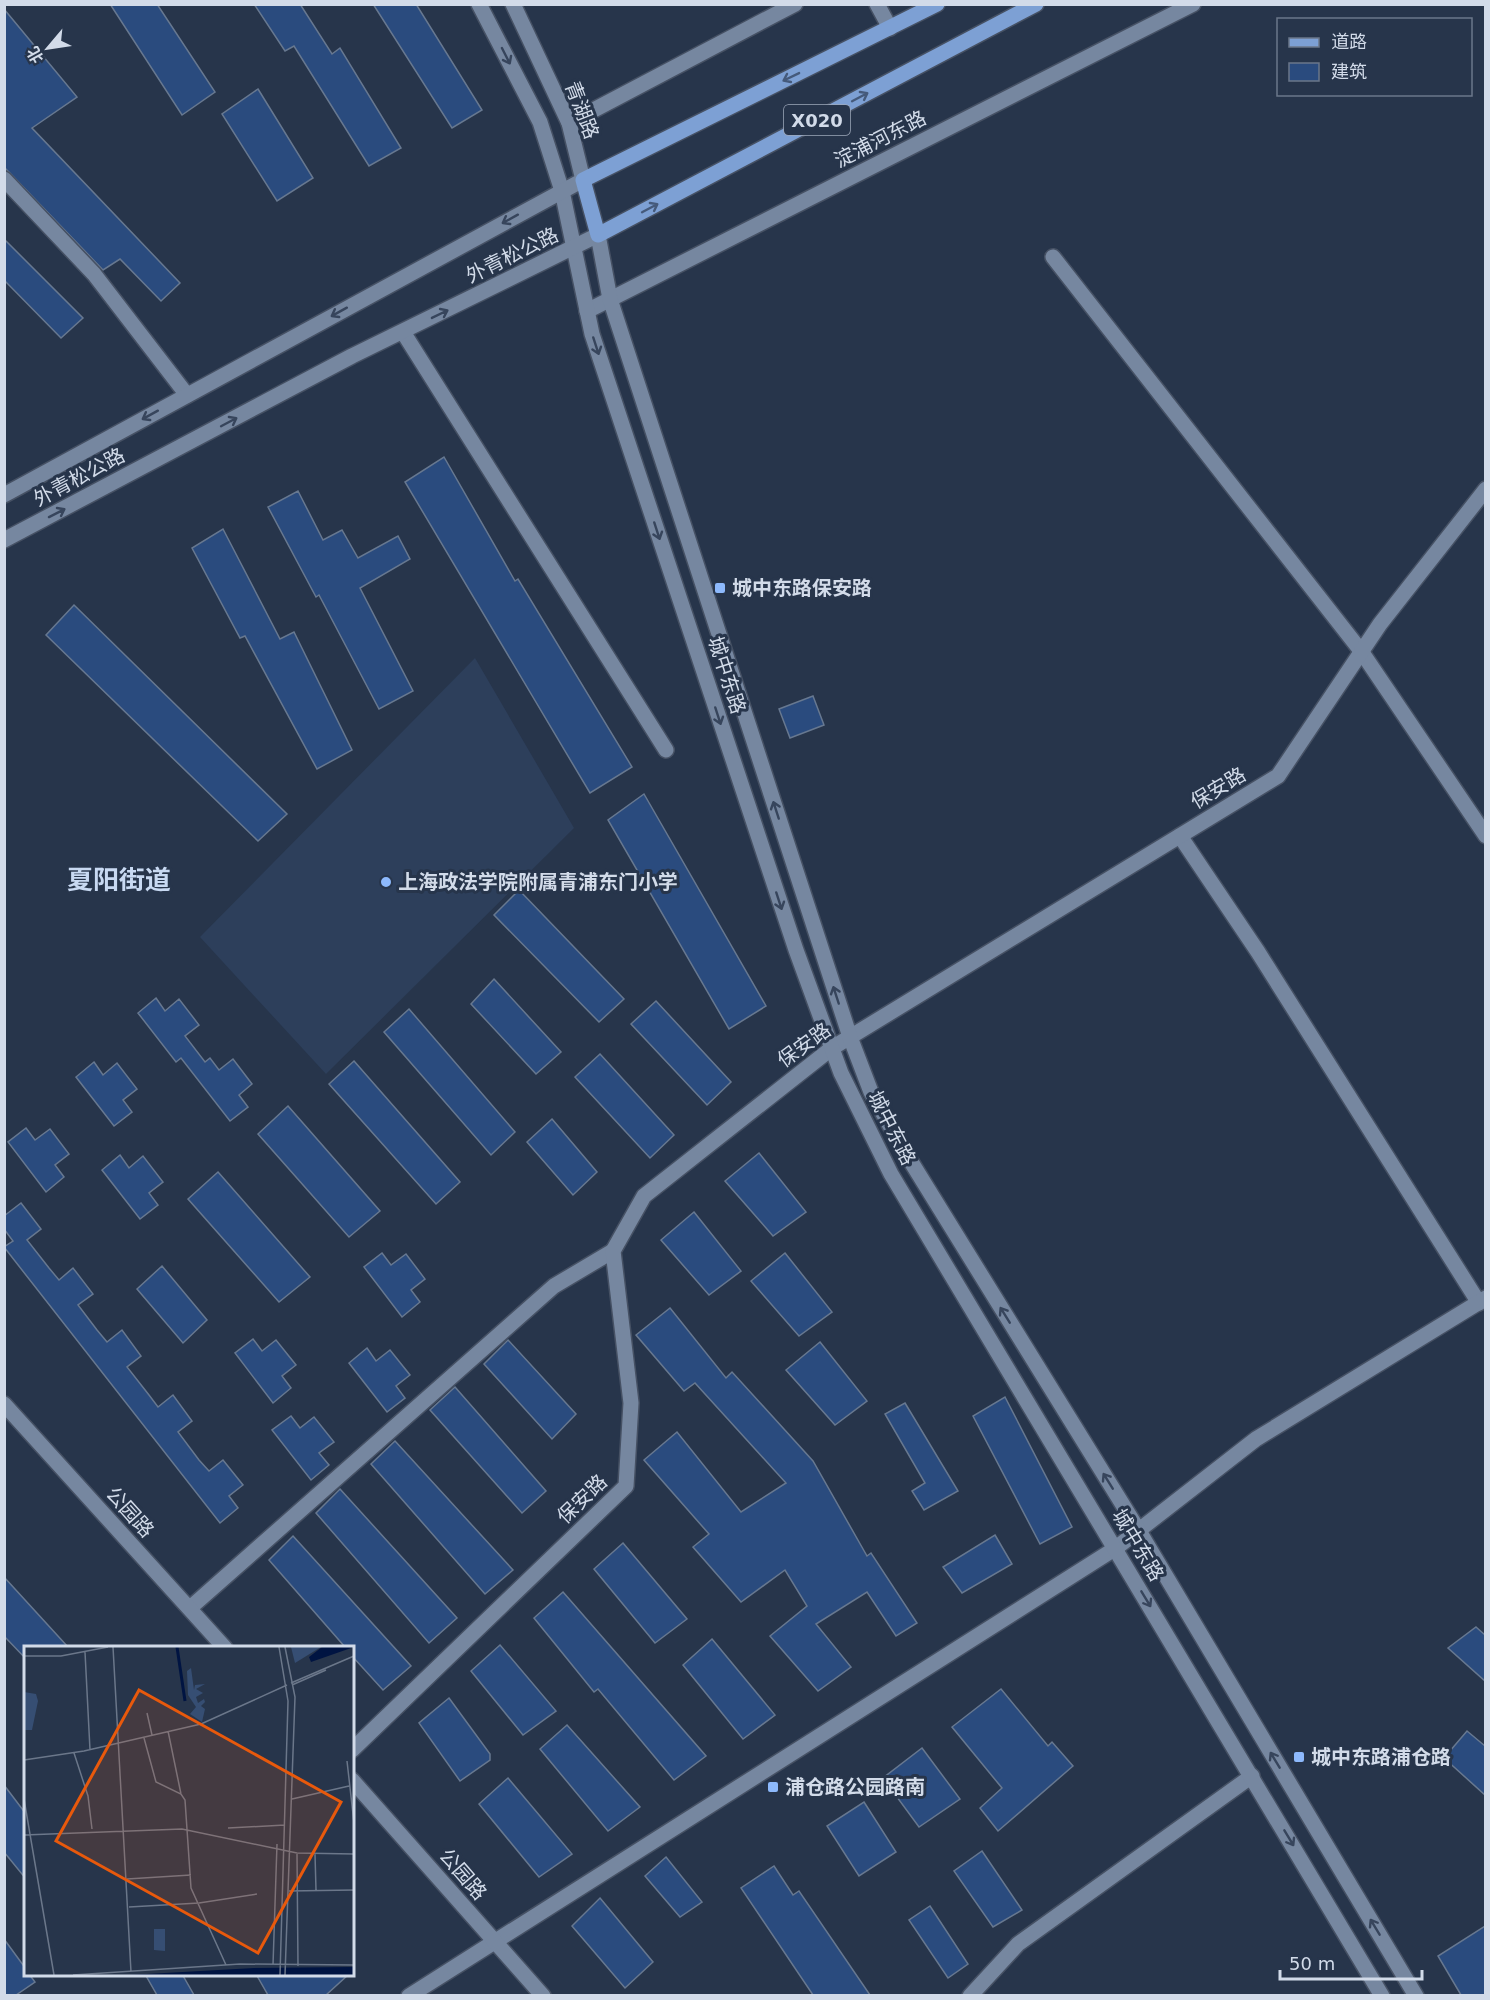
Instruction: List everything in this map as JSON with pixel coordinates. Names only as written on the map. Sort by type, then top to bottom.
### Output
[{"type":"main road","name":"外青松公路","points":[[583,180],[937,4]]},
{"type":"main road","name":"外青松公路","points":[[598,235],[1036,4]]},
{"type":"main road","name":"青湖路","points":[[583,180],[598,235]]},
{"type":"street","points":[[479,4],[540,122],[562,190]]},
{"type":"street","name":"青湖路","points":[[513,4],[569,123],[583,180]]},
{"type":"street","points":[[569,123],[795,4]]},
{"type":"street","points":[[877,4],[890,28]]},
{"type":"street","name":"淀浦河东路","points":[[587,311],[1193,4]]},
{"type":"street","points":[[4,179],[94,274],[187,395]]},
{"type":"street","name":"外青松公路","points":[[4,495],[583,180]]},
{"type":"street","name":"城中东路","points":[[562,190],[592,334],[796,950],[841,1073],[891,1174],[1382,1995]]},
{"type":"street","name":"外青松公路","points":[[4,540],[403,332],[598,235]]},
{"type":"street","name":"城中东路","points":[[598,235],[610,299],[850,1037],[871,1092],[905,1152],[1139,1531],[1416,1995]]},
{"type":"street","points":[[1053,257],[1361,651],[1485,836]]},
{"type":"street","points":[[403,332],[666,750]]},
{"type":"street","name":"保安路","points":[[354,1747],[626,1486],[631,1403],[613,1251],[644,1196],[832,1048],[1278,776],[1361,651],[1485,489]]},
{"type":"street","points":[[409,1995],[1116,1548],[1256,1439],[1482,1300],[1180,836]]},
{"type":"street","points":[[190,1608],[555,1286],[613,1251]]},
{"type":"street","name":"公园路","points":[[4,1404],[224,1646]]},
{"type":"street","points":[[970,1995],[1018,1944],[1252,1776]]},
{"type":"street","name":"公园路","points":[[354,1782],[543,1995]]},
{"type":"shaded area","name":"上海政法学院附属青浦东门小学","points":[[475,658],[574,828],[326,1074],[200,937]]},
{"type":"building","points":[[110,4],[157,4],[215,92],[182,115]]},
{"type":"building","points":[[254,4],[300,4],[332,54],[340,48],[401,148],[369,166],[294,46],[285,51]]},
{"type":"building","points":[[373,4],[416,4],[482,110],[452,128]]},
{"type":"building","points":[[4,9],[77,97],[32,128],[180,283],[161,301],[120,259],[103,270],[4,167]]},
{"type":"building","points":[[258,89],[313,178],[277,201],[222,114]]},
{"type":"building","points":[[4,239],[83,318],[61,338],[4,280]]},
{"type":"building","points":[[444,457],[515,581],[518,579],[632,767],[590,793],[405,482]]},
{"type":"building","points":[[298,491],[323,540],[342,530],[358,558],[398,536],[410,559],[360,588],[413,691],[379,709],[319,595],[316,597],[268,507]]},
{"type":"building","points":[[223,529],[280,639],[294,632],[352,750],[317,769],[245,636],[240,638],[192,548]]},
{"type":"building","points":[[74,605],[287,814],[258,841],[46,635]]},
{"type":"building","points":[[813,696],[824,725],[790,738],[779,709]]},
{"type":"building","points":[[644,794],[766,1006],[729,1029],[608,820]]},
{"type":"building","points":[[519,890],[624,999],[599,1022],[494,915]]},
{"type":"building","points":[[494,979],[561,1052],[536,1074],[471,1004]]},
{"type":"building","points":[[156,998],[165,1011],[179,999],[199,1025],[185,1036],[205,1062],[210,1058],[219,1070],[233,1059],[252,1084],[239,1095],[248,1107],[230,1121],[181,1058],[176,1062],[138,1013]]},
{"type":"building","points":[[656,1001],[731,1082],[707,1105],[631,1024]]},
{"type":"building","points":[[409,1009],[515,1132],[491,1155],[384,1032]]},
{"type":"building","points":[[600,1054],[674,1135],[650,1158],[575,1077]]},
{"type":"building","points":[[354,1061],[460,1182],[436,1204],[329,1084]]},
{"type":"building","points":[[94,1062],[103,1075],[117,1063],[137,1089],[123,1100],[132,1112],[114,1126],[76,1077]]},
{"type":"building","points":[[288,1106],[380,1211],[349,1237],[258,1134]]},
{"type":"building","points":[[552,1119],[597,1172],[573,1195],[527,1142]]},
{"type":"building","points":[[26,1128],[35,1140],[50,1129],[69,1154],[55,1165],[64,1177],[46,1192],[8,1142]]},
{"type":"building","points":[[759,1153],[806,1212],[773,1236],[725,1181]]},
{"type":"building","points":[[120,1155],[129,1168],[143,1156],[163,1182],[149,1193],[158,1205],[140,1219],[102,1170]]},
{"type":"building","points":[[218,1172],[310,1277],[279,1302],[188,1199]]},
{"type":"building","points":[[21,1203],[41,1229],[27,1240],[49,1268],[59,1280],[73,1268],[93,1294],[78,1305],[97,1330],[107,1342],[122,1330],[141,1356],[127,1367],[158,1407],[173,1395],[192,1421],[178,1432],[199,1460],[209,1471],[223,1460],[243,1485],[229,1496],[238,1508],[220,1523],[4,1247],[13,1241],[4,1229],[4,1216]]},
{"type":"building","points":[[694,1212],[741,1271],[709,1295],[661,1240]]},
{"type":"building","points":[[382,1253],[391,1265],[406,1254],[425,1279],[411,1290],[420,1302],[402,1317],[364,1267]]},
{"type":"building","points":[[785,1253],[832,1312],[799,1336],[751,1281]]},
{"type":"building","points":[[162,1266],[207,1320],[183,1343],[137,1289]]},
{"type":"building","points":[[670,1308],[726,1378],[732,1372],[813,1461],[867,1556],[871,1553],[917,1623],[896,1636],[867,1592],[816,1624],[851,1667],[818,1691],[770,1636],[807,1606],[785,1570],[741,1602],[693,1547],[709,1534],[644,1460],[677,1432],[741,1512],[786,1483],[695,1383],[684,1391],[636,1335]]},
{"type":"building","points":[[253,1339],[262,1351],[276,1340],[296,1365],[282,1376],[291,1388],[273,1403],[235,1353]]},
{"type":"building","points":[[508,1340],[576,1414],[552,1439],[484,1364]]},
{"type":"building","points":[[820,1342],[867,1401],[835,1425],[786,1370]]},
{"type":"building","points":[[367,1348],[376,1361],[390,1350],[410,1375],[396,1386],[405,1398],[387,1412],[349,1363]]},
{"type":"building","points":[[455,1387],[546,1491],[522,1513],[430,1410]]},
{"type":"building","points":[[1005,1397],[1072,1527],[1040,1544],[973,1416]]},
{"type":"building","points":[[905,1403],[958,1491],[924,1510],[912,1491],[925,1483],[885,1414]]},
{"type":"building","points":[[291,1416],[300,1428],[314,1417],[334,1442],[319,1453],[329,1465],[311,1480],[272,1430]]},
{"type":"building","points":[[395,1441],[513,1570],[485,1594],[371,1464]]},
{"type":"building","points":[[340,1489],[457,1618],[429,1643],[316,1513]]},
{"type":"building","points":[[995,1535],[1012,1564],[962,1593],[943,1567]]},
{"type":"building","points":[[293,1536],[411,1666],[383,1690],[354,1658],[354,1646],[344,1646],[269,1560]]},
{"type":"building","points":[[623,1543],[687,1619],[655,1643],[594,1569]]},
{"type":"building","points":[[4,1577],[67,1646],[24,1646],[24,1657],[4,1636]]},
{"type":"building","points":[[563,1592],[706,1756],[674,1780],[598,1689],[594,1692],[534,1618]]},
{"type":"building","points":[[1476,1627],[1485,1635],[1485,1681],[1448,1648]]},
{"type":"building","points":[[712,1639],[775,1715],[743,1739],[683,1665]]},
{"type":"building","points":[[500,1645],[556,1711],[523,1735],[471,1671]]},
{"type":"building","points":[[1001,1689],[1048,1746],[1052,1742],[1073,1766],[998,1831],[980,1808],[1002,1788],[952,1727]]},
{"type":"building","points":[[449,1698],[490,1754],[490,1760],[460,1781],[419,1723]]},
{"type":"building","points":[[567,1725],[640,1807],[608,1831],[540,1749]]},
{"type":"building","points":[[1467,1731],[1485,1746],[1485,1795],[1444,1758]]},
{"type":"building","points":[[922,1748],[960,1799],[919,1827],[883,1778]]},
{"type":"building","points":[[508,1778],[572,1854],[539,1877],[479,1804]]},
{"type":"building","points":[[4,1785],[24,1811],[24,1877],[4,1852]]},
{"type":"building","points":[[864,1802],[896,1852],[859,1876],[827,1826]]},
{"type":"building","points":[[982,1851],[1022,1910],[993,1927],[954,1871]]},
{"type":"building","points":[[666,1857],[702,1902],[680,1917],[645,1876]]},
{"type":"building","points":[[774,1866],[793,1895],[799,1891],[870,1995],[813,1995],[741,1888]]},
{"type":"building","points":[[600,1898],[653,1962],[625,1988],[572,1926]]},
{"type":"building","points":[[930,1906],[968,1964],[948,1978],[909,1920]]},
{"type":"building","points":[[1485,1926],[1485,1995],[1461,1995],[1438,1956]]},
{"type":"building","points":[[4,1939],[24,1966],[24,1976],[30,1976],[35,1982],[16,1995],[4,1995]]},
{"type":"building","points":[[146,1976],[183,1976],[194,1995],[157,1995]]},
{"type":"building","points":[[257,1976],[347,1976],[326,1995],[268,1995]]},
{"type":"place","name":"城中东路保安路","points":[[720,588]]},
{"type":"place","name":"上海政法学院附属青浦东门小学","points":[[386,882]]},
{"type":"place","name":"城中东路浦仓路","points":[[1299,1757]]},
{"type":"place","name":"浦仓路公园路南","points":[[773,1787]]},
{"type":"district","name":"夏阳街道","points":[[119,880]]}]
